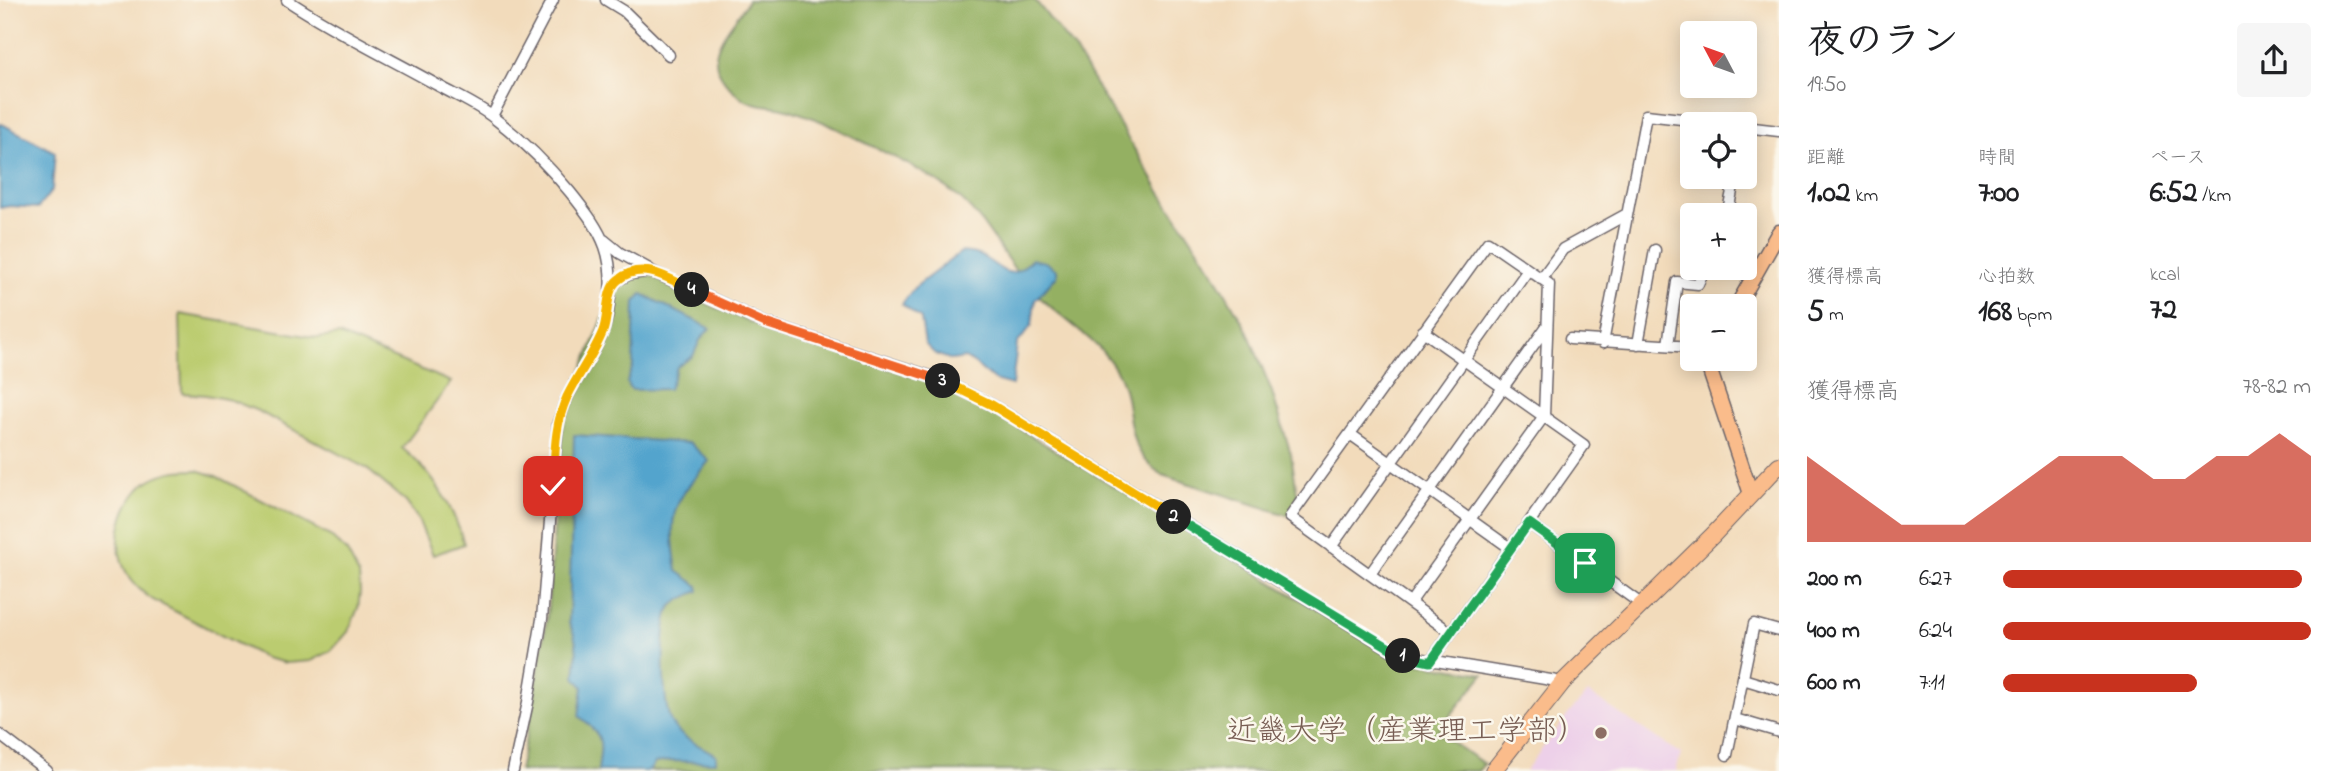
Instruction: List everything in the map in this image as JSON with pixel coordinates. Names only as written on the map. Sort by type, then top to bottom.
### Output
[{"type":"highway","points":[[1493,771],[1563,682],[1713,535],[1779,465]]},
{"type":"main road","points":[[1744,294],[1779,232]]},
{"type":"main road","points":[[1710,371],[1751,494]]},
{"type":"street","points":[[287,0],[492,116],[526,144],[554,173],[587,213],[603,239],[610,264],[608,315],[603,331],[567,398],[558,423],[542,619],[513,771]]},
{"type":"street","points":[[492,116],[553,0]]},
{"type":"street","points":[[606,0],[624,11],[669,55]]},
{"type":"street","points":[[1603,343],[1646,115],[1680,119]]},
{"type":"street","points":[[1757,128],[1779,131]]},
{"type":"street","points":[[1541,279],[1563,249],[1627,215]]},
{"type":"street","points":[[603,239],[620,253],[651,271],[765,323],[939,379],[992,405],[1399,655],[1563,682]]},
{"type":"street","points":[[1410,603],[1544,416],[1549,285],[1488,242],[1290,517],[1450,632]]},
{"type":"street","points":[[1638,344],[1655,250]]},
{"type":"street","points":[[1331,547],[1528,270]]},
{"type":"street","points":[[611,288],[618,280],[630,274],[651,271]]},
{"type":"street","points":[[1668,345],[1677,282],[1698,284],[1700,280]]},
{"type":"street","points":[[1370,574],[1549,324]]},
{"type":"street","points":[[1423,331],[1584,445],[1430,662]]},
{"type":"street","points":[[1570,340],[1680,346]]},
{"type":"street","points":[[1350,434],[1510,548]]},
{"type":"street","points":[[1529,523],[1641,604]]},
{"type":"street","points":[[1727,755],[1754,624],[1779,631]]},
{"type":"street","points":[[1743,679],[1779,690]]},
{"type":"street","points":[[1735,719],[1779,732]]},
{"type":"street","points":[[0,735],[47,771]]},
{"type":"shaded area","name":"近畿大学（産業理工学部）","points":[[1588,693],[1681,754],[1676,771],[1525,771]]},
{"type":"green space","points":[[748,0],[1035,0],[1076,52],[1159,190],[1213,271],[1248,332],[1272,392],[1291,454],[1298,499],[1290,516],[1162,475],[1148,463],[1133,437],[1126,395],[1114,367],[1097,346],[1033,291],[975,214],[953,193],[933,178],[830,125],[788,109],[750,102],[733,91],[719,71],[717,52],[723,37]]},
{"type":"green space","points":[[650,275],[762,327],[936,384],[982,406],[1400,660],[1484,674],[1437,732],[1484,764],[1478,771],[519,771],[547,618],[562,429],[570,401],[614,291],[630,279]]},
{"type":"green space","points":[[180,314],[318,338],[339,335],[451,382],[402,448],[423,468],[440,491],[454,516],[464,544],[433,555],[418,519],[406,502],[366,468],[258,411],[231,400],[182,393]]},
{"type":"green space","points":[[197,470],[216,476],[330,536],[347,552],[359,575],[358,608],[348,632],[331,651],[311,661],[286,663],[265,658],[153,600],[131,579],[122,562],[119,540],[123,517],[134,496],[150,480],[161,475]]},
{"type":"water","points":[[0,123],[55,152],[52,190],[38,208],[0,208]]},
{"type":"water","points":[[961,252],[981,256],[1007,272],[1018,271],[1032,259],[1045,262],[1057,270],[1057,276],[1035,300],[1032,325],[1017,344],[1012,385],[994,380],[965,358],[952,360],[935,354],[925,344],[921,319],[902,304],[914,288]]},
{"type":"water","points":[[642,294],[710,328],[700,340],[693,356],[677,367],[669,389],[633,390],[627,382],[633,366],[635,302]]},
{"type":"water","points":[[574,435],[690,443],[709,461],[687,489],[675,511],[673,536],[677,571],[698,586],[699,591],[671,607],[665,630],[664,666],[666,702],[672,724],[686,738],[716,755],[716,762],[670,761],[655,763],[649,771],[598,771],[599,739],[579,716],[583,687],[575,677],[576,643],[569,623]]},
{"type":"place","name":"近畿大学（産業理工学部）","points":[[1601,733]]},
{"type":"route","points":[[553,486],[558,423],[567,398],[603,331],[611,288],[618,280],[630,274],[651,271],[765,323],[939,379],[992,405],[1399,655],[1430,662],[1529,523],[1585,563]]}]
